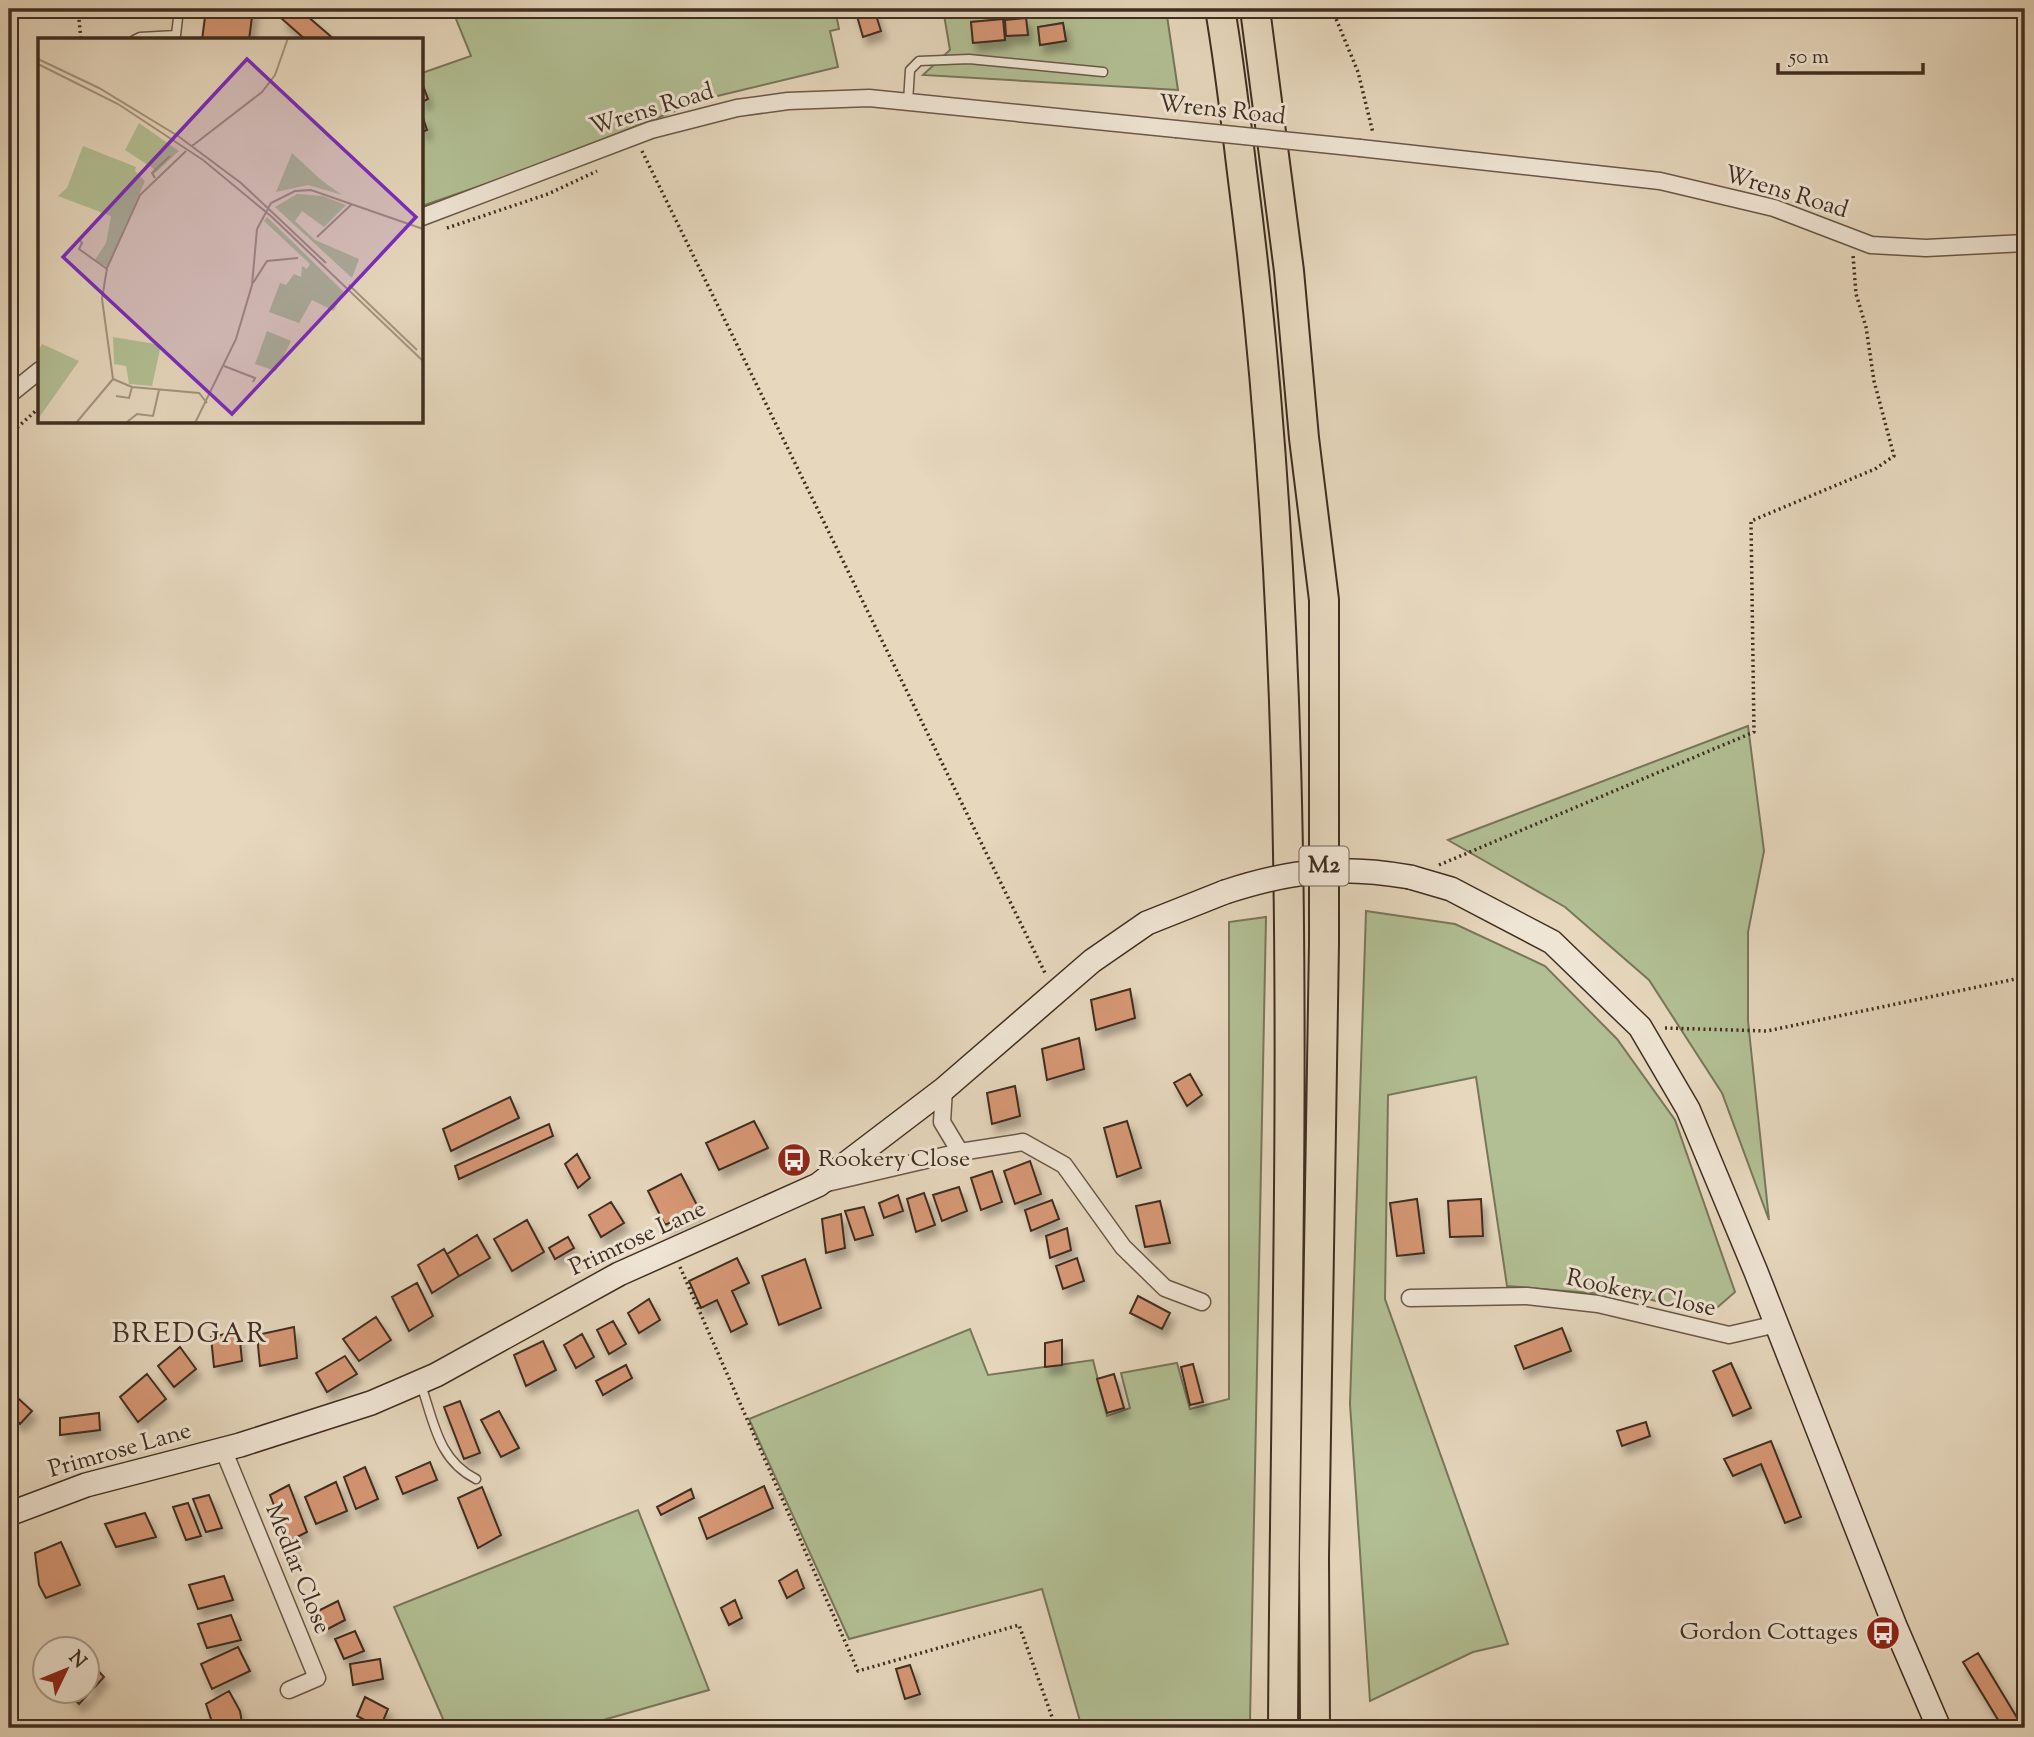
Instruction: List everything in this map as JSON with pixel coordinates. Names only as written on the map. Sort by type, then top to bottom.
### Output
[{"type":"highway","name":"M2","points":[[1220,9],[1255,273],[1272,452],[1281,624],[1291,943],[1283,1728]]},
{"type":"highway","name":"M2","points":[[1255,9],[1289,271],[1304,438],[1324,600],[1324,970],[1314,1557],[1315,1728]]},
{"type":"street","name":"Wrens Road","points":[[424,216],[737,108],[836,97],[1176,129],[1660,181],[1774,208],[1871,245],[1926,248],[2025,243]]},
{"type":"street","points":[[9,395],[38,372]]},
{"type":"street","name":"Primrose Lane","points":[[14,1507],[223,1449],[371,1403],[420,1382],[619,1274],[818,1185],[944,1089],[1092,961],[1147,923],[1226,891],[1270,877],[1322,869],[1366,869],[1410,877],[1451,889],[1552,942],[1640,1027],[1688,1109],[1777,1324],[1890,1613],[1939,1728]]},
{"type":"street","points":[[944,1089],[942,1122],[960,1152]]},
{"type":"street","points":[[818,1185],[960,1152],[1023,1142],[1064,1165],[1123,1247],[1165,1288],[1202,1302]]},
{"type":"street","name":"Rookery Close","points":[[1410,1298],[1527,1296],[1598,1304],[1729,1335],[1777,1324]]},
{"type":"street","name":"Medlar Close","points":[[223,1449],[317,1678],[289,1690]]},
{"type":"lane","points":[[138,38],[176,35],[179,9]]},
{"type":"lane","points":[[908,102],[910,70],[919,61],[969,59],[1103,72]]},
{"type":"lane","points":[[420,1382],[443,1449],[457,1470],[476,1479]]},
{"type":"path","points":[[78,9],[81,38]]},
{"type":"path","points":[[1332,9],[1358,72],[1377,150]]},
{"type":"path","points":[[630,156],[638,143]]},
{"type":"path","points":[[638,143],[1055,992]]},
{"type":"path","points":[[442,230],[548,194],[607,167]]},
{"type":"path","points":[[1410,877],[1754,732],[1751,521],[1875,469],[1894,456],[1874,381],[1866,327],[1856,294],[1855,265],[1848,236]]},
{"type":"path","points":[[9,435],[38,409]]},
{"type":"path","points":[[1640,1027],[1767,1031],[2025,977]]},
{"type":"path","points":[[673,1250],[858,1671],[1019,1625],[1056,1728]]},
{"type":"green space","points":[[452,9],[835,9],[839,29],[830,31],[838,67],[705,99],[523,171],[424,205],[424,72],[471,56]]},
{"type":"green space","points":[[943,9],[1166,9],[1178,90],[923,75],[950,50]],"holes":[[[1026,18],[1028,34],[1007,36],[1005,20]],[[1003,19],[1005,40],[973,43],[971,22]],[[1063,23],[1066,41],[1040,45],[1038,27]]]},
{"type":"green space","points":[[1748,726],[1764,851],[1748,932],[1748,1021],[1769,1220],[1722,1093],[1649,980],[1565,907],[1448,840]]},
{"type":"green space","points":[[1366,911],[1455,924],[1545,966],[1617,1039],[1675,1120],[1735,1292],[1711,1313],[1638,1297],[1507,1286],[1476,1077],[1388,1095],[1385,1299],[1508,1644],[1473,1652],[1370,1701],[1350,1404]]},
{"type":"green space","points":[[1266,917],[1250,1721],[1222,1728],[1082,1728],[1042,1589],[849,1639],[749,1419],[970,1329],[988,1375],[1093,1360],[1107,1416],[1130,1408],[1121,1373],[1177,1363],[1190,1409],[1229,1399],[1229,922]]},
{"type":"green space","points":[[638,1510],[709,1690],[575,1728],[447,1728],[394,1607]]},
{"type":"building","points":[[206,9],[253,9],[249,38],[202,38]]},
{"type":"building","points":[[290,9],[299,9],[333,38],[304,38],[282,19]]},
{"type":"building","points":[[855,9],[874,9],[881,31],[863,37]]},
{"type":"building","points":[[1026,18],[1028,35],[1006,36],[1005,20]]},
{"type":"building","points":[[1003,19],[1005,40],[973,43],[971,22]]},
{"type":"building","points":[[1063,23],[1066,41],[1040,45],[1038,27]]},
{"type":"building","points":[[1130,989],[1135,1018],[1096,1030],[1091,1000]]},
{"type":"building","points":[[1079,1038],[1084,1069],[1047,1080],[1042,1049]]},
{"type":"building","points":[[1190,1074],[1202,1095],[1187,1106],[1174,1083]]},
{"type":"building","points":[[1015,1086],[1020,1116],[992,1124],[987,1093]]},
{"type":"building","points":[[510,1097],[519,1118],[451,1151],[443,1129]]},
{"type":"building","points":[[754,1121],[768,1148],[719,1170],[706,1143]]},
{"type":"building","points":[[1127,1121],[1141,1168],[1117,1177],[1104,1128]]},
{"type":"building","points":[[549,1124],[553,1136],[459,1179],[455,1166]]},
{"type":"building","points":[[577,1154],[590,1178],[578,1188],[565,1164]]},
{"type":"building","points":[[1030,1161],[1041,1194],[1015,1204],[1004,1171]]},
{"type":"building","points":[[992,1171],[1002,1202],[981,1210],[971,1178]]},
{"type":"building","points":[[681,1174],[699,1209],[665,1225],[648,1191]]},
{"type":"building","points":[[959,1187],[967,1211],[942,1221],[933,1195]]},
{"type":"building","points":[[924,1193],[935,1225],[916,1232],[907,1199]]},
{"type":"building","points":[[898,1195],[903,1211],[884,1218],[879,1203]]},
{"type":"building","points":[[1417,1199],[1424,1253],[1397,1256],[1390,1203]]},
{"type":"building","points":[[1481,1199],[1483,1236],[1450,1237],[1448,1201]]},
{"type":"building","points":[[1052,1200],[1059,1219],[1031,1231],[1025,1210]]},
{"type":"building","points":[[1160,1201],[1170,1243],[1145,1247],[1136,1206]]},
{"type":"building","points":[[611,1202],[624,1223],[601,1237],[589,1215]]},
{"type":"building","points":[[864,1207],[873,1235],[855,1240],[845,1211]]},
{"type":"building","points":[[841,1214],[845,1248],[826,1253],[822,1219]]},
{"type":"building","points":[[527,1220],[544,1252],[512,1271],[494,1239]]},
{"type":"building","points":[[1067,1228],[1071,1250],[1050,1258],[1046,1236]]},
{"type":"building","points":[[477,1235],[490,1258],[459,1276],[447,1254]]},
{"type":"building","points":[[568,1237],[574,1248],[555,1259],[549,1248]]},
{"type":"building","points":[[444,1249],[459,1276],[432,1293],[418,1265]]},
{"type":"building","points":[[737,1258],[749,1283],[732,1291],[747,1324],[731,1332],[717,1300],[701,1308],[689,1281]]},
{"type":"building","points":[[1077,1258],[1084,1281],[1063,1289],[1056,1266]]},
{"type":"building","points":[[805,1259],[821,1308],[779,1325],[762,1276]]},
{"type":"building","points":[[417,1283],[433,1316],[409,1331],[392,1297]]},
{"type":"building","points":[[1138,1296],[1170,1313],[1162,1329],[1130,1313]]},
{"type":"building","points":[[649,1299],[660,1320],[639,1333],[628,1313]]},
{"type":"building","points":[[376,1317],[391,1340],[359,1361],[343,1339]]},
{"type":"building","points":[[613,1321],[626,1344],[609,1354],[597,1330]]},
{"type":"building","points":[[294,1327],[297,1358],[260,1366],[257,1335]]},
{"type":"building","points":[[1562,1328],[1571,1351],[1524,1369],[1515,1346]]},
{"type":"building","points":[[239,1331],[242,1361],[214,1367],[211,1337]]},
{"type":"building","points":[[582,1334],[594,1357],[576,1368],[564,1345]]},
{"type":"building","points":[[1062,1340],[1062,1365],[1045,1367],[1045,1343]]},
{"type":"building","points":[[543,1341],[556,1370],[526,1386],[514,1355]]},
{"type":"building","points":[[180,1347],[196,1369],[174,1387],[158,1366]]},
{"type":"building","points":[[345,1356],[357,1374],[327,1392],[316,1373]]},
{"type":"building","points":[[1731,1363],[1751,1408],[1733,1416],[1713,1371]]},
{"type":"building","points":[[1193,1364],[1203,1402],[1190,1405],[1181,1367]]},
{"type":"building","points":[[626,1365],[632,1378],[603,1395],[596,1381]]},
{"type":"building","points":[[147,1374],[166,1399],[138,1422],[120,1397]]},
{"type":"building","points":[[1114,1374],[1124,1408],[1107,1413],[1097,1379]]},
{"type":"building","points":[[9,1390],[32,1411],[20,1424],[9,1413]]},
{"type":"building","points":[[460,1401],[480,1453],[464,1459],[444,1407]]},
{"type":"building","points":[[499,1411],[519,1448],[501,1457],[481,1420]]},
{"type":"building","points":[[99,1413],[100,1430],[60,1435],[60,1418]]},
{"type":"building","points":[[1646,1422],[1650,1436],[1622,1446],[1617,1431]]},
{"type":"building","points":[[1771,1441],[1801,1517],[1785,1523],[1761,1464],[1733,1476],[1724,1459]]},
{"type":"building","points":[[430,1462],[437,1480],[403,1494],[396,1477]]},
{"type":"building","points":[[365,1467],[378,1499],[356,1509],[344,1477]]},
{"type":"building","points":[[336,1482],[347,1511],[316,1524],[305,1497]]},
{"type":"building","points":[[289,1485],[307,1532],[289,1541],[297,1556],[289,1559],[277,1529],[282,1526],[270,1495]]},
{"type":"building","points":[[764,1486],[773,1508],[707,1539],[699,1518]]},
{"type":"building","points":[[482,1487],[501,1535],[478,1548],[458,1498]]},
{"type":"building","points":[[691,1489],[694,1498],[661,1515],[657,1507]]},
{"type":"building","points":[[209,1495],[222,1528],[206,1532],[193,1499]]},
{"type":"building","points":[[188,1503],[201,1536],[186,1540],[173,1507]]},
{"type":"building","points":[[145,1513],[156,1537],[116,1547],[105,1524]]},
{"type":"building","points":[[61,1542],[80,1585],[46,1598],[39,1585],[35,1553]]},
{"type":"building","points":[[797,1570],[804,1588],[787,1598],[779,1581]]},
{"type":"building","points":[[224,1576],[233,1600],[198,1609],[189,1585]]},
{"type":"building","points":[[735,1600],[742,1618],[729,1625],[721,1608]]},
{"type":"building","points":[[338,1601],[345,1620],[324,1631],[316,1612]]},
{"type":"building","points":[[231,1615],[241,1640],[207,1648],[198,1624]]},
{"type":"building","points":[[355,1631],[364,1651],[344,1659],[335,1639]]},
{"type":"building","points":[[238,1647],[250,1671],[212,1689],[201,1664]]},
{"type":"building","points":[[1978,1653],[2019,1721],[2007,1728],[2003,1728],[1963,1662]]},
{"type":"building","points":[[380,1659],[383,1679],[353,1685],[350,1664]]},
{"type":"building","points":[[910,1665],[920,1694],[905,1699],[896,1669]]},
{"type":"building","points":[[229,1691],[240,1711],[242,1723],[232,1728],[214,1728],[206,1704]]},
{"type":"building","points":[[365,1697],[388,1709],[380,1728],[357,1716]]},
{"type":"place","name":"Rookery Close","points":[[794,1160]]},
{"type":"place","name":"Gordon Cottages","points":[[1883,1633]]},
{"type":"district","name":"BREDGAR","points":[[190,1335]]}]
